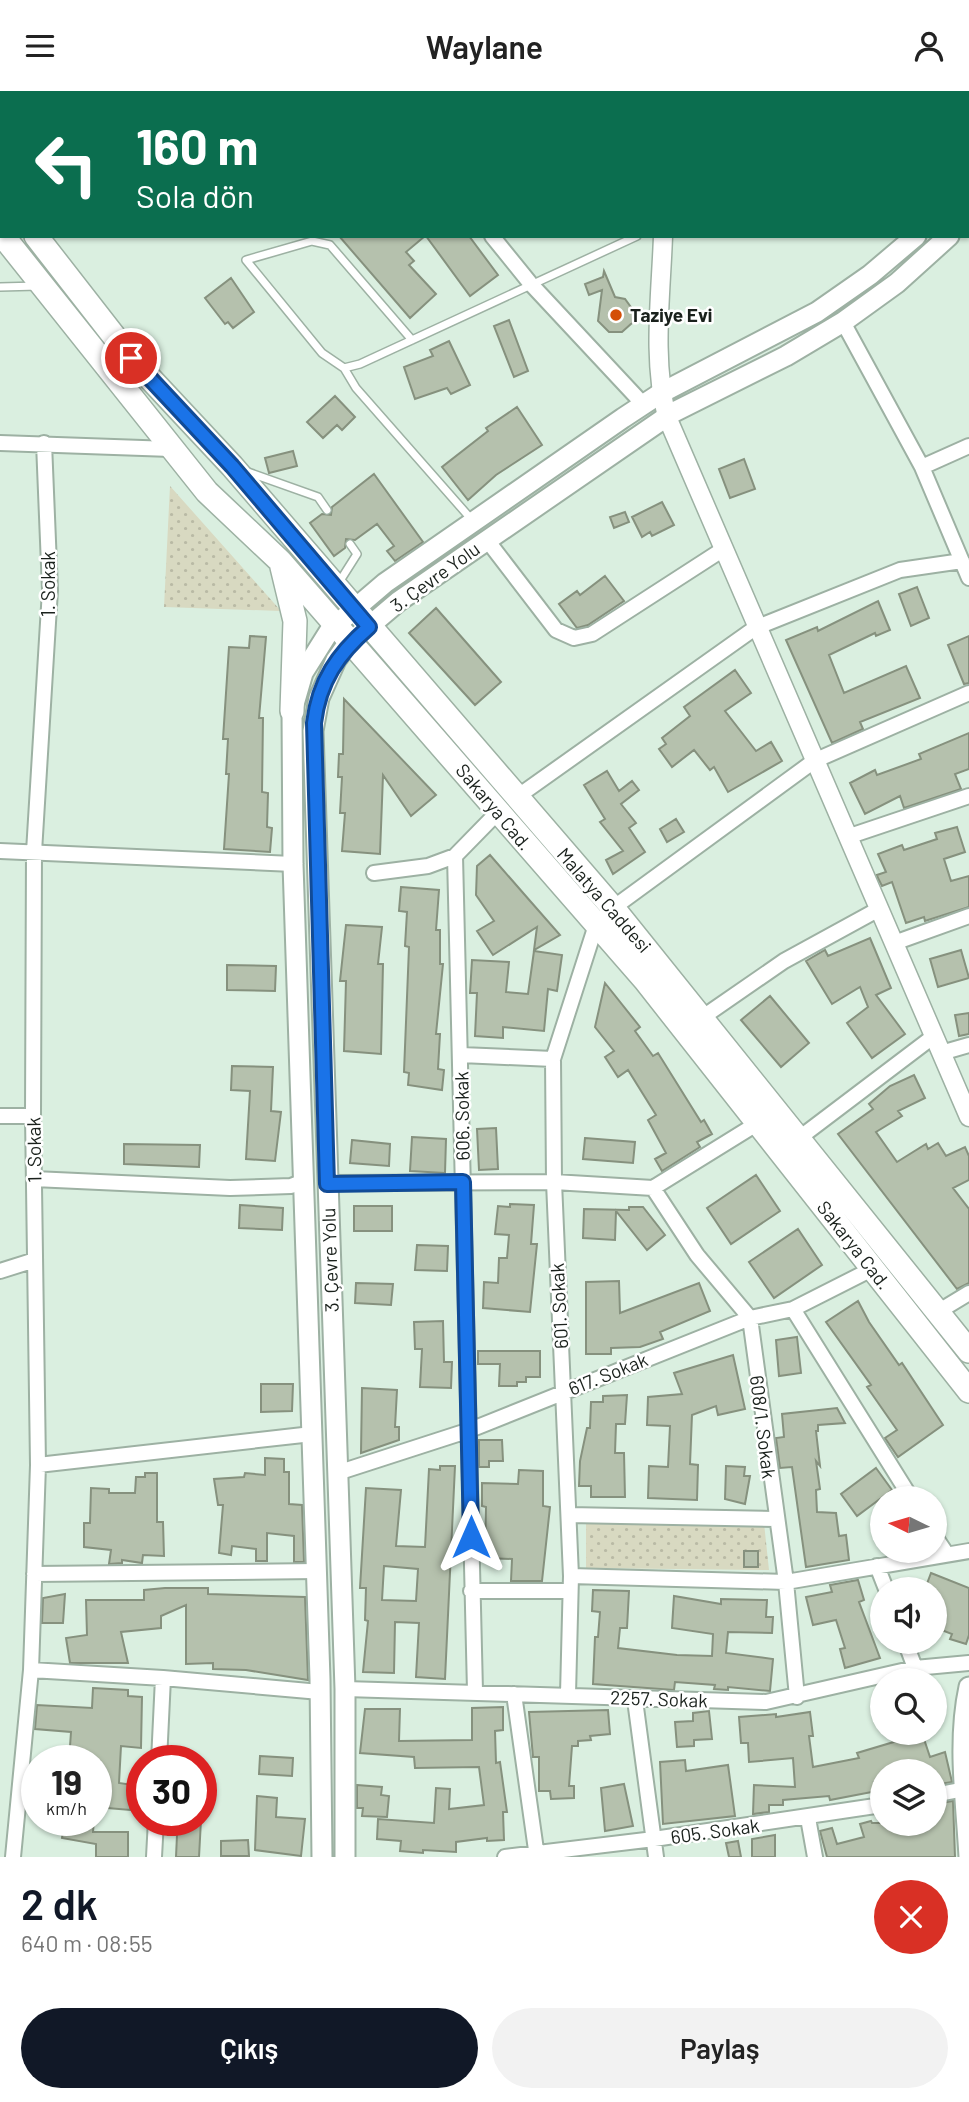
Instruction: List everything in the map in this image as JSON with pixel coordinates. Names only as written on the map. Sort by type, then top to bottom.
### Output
[{"type":"main road","name":"Sakarya Cad.","points":[[4,238],[207,492],[353,626],[508,804],[596,925],[645,980],[969,1391]]},
{"type":"main road","points":[[38,238],[113,334],[232,466],[335,588],[353,626]]},
{"type":"main road","name":"3. Çevre Yolu","points":[[345,1857],[345,1689],[313,731],[324,682],[353,626],[385,583],[643,404],[810,316],[870,275],[914,238]]},
{"type":"main road","name":"3. Çevre Yolu","points":[[322,1857],[317,1570],[293,864],[292,711],[307,664],[323,639],[398,601],[667,417],[793,352],[843,322],[897,283],[947,238]]},
{"type":"main road","points":[[48,291],[72,282]]},
{"type":"main road","points":[[93,349],[113,334]]},
{"type":"main road","points":[[280,561],[295,621],[292,711]]},
{"type":"main road","name":"Malatya Caddesi","points":[[508,804],[613,908],[969,1351]]},
{"type":"main road","points":[[969,1687],[964,1707],[969,1857]]},
{"type":"street","points":[[494,238],[530,283],[643,404]]},
{"type":"street","points":[[663,238],[661,393],[667,417],[755,628],[969,1117]]},
{"type":"street","points":[[843,322],[922,467],[969,577]]},
{"type":"street","points":[[0,443],[171,449]]},
{"type":"street","name":"1. Sokak","points":[[13,1857],[31,1670],[38,1465],[33,1116],[34,852],[50,590],[44,443]]},
{"type":"street","points":[[922,467],[969,446]]},
{"type":"street","points":[[487,540],[556,630],[574,638],[592,634],[722,550]]},
{"type":"street","points":[[374,873],[428,866],[455,856],[508,804],[755,628],[900,570],[962,561]]},
{"type":"street","points":[[596,925],[613,908],[814,761],[969,693]]},
{"type":"street","points":[[847,837],[969,796]]},
{"type":"street","points":[[0,851],[293,864]]},
{"type":"street","name":"606. Sokak","points":[[455,856],[455,955],[461,1055],[475,1691]]},
{"type":"street","points":[[702,1017],[784,961],[879,909]]},
{"type":"street","points":[[894,943],[969,916]]},
{"type":"street","name":"601. Sokak","points":[[568,1694],[569,1515],[554,1182],[553,1059],[596,925]]},
{"type":"street","points":[[797,1139],[938,1044],[969,1045]]},
{"type":"street","points":[[461,1055],[553,1059]]},
{"type":"street","points":[[0,1116],[33,1116]]},
{"type":"street","points":[[327,1184],[554,1182],[653,1188],[758,1123]]},
{"type":"street","points":[[34,1179],[230,1188],[291,1186],[304,1181]]},
{"type":"street","points":[[653,1188],[697,1255],[750,1318]]},
{"type":"street","points":[[0,1271],[35,1260]]},
{"type":"street","name":"617. Sokak","points":[[337,1473],[470,1430],[750,1318],[793,1309],[874,1268]]},
{"type":"street","points":[[936,1313],[969,1293]]},
{"type":"street","points":[[793,1309],[904,1486]]},
{"type":"street","name":"608/1. Sokak","points":[[750,1318],[775,1519],[786,1582],[797,1697]]},
{"type":"street","points":[[38,1465],[312,1434]]},
{"type":"street","points":[[569,1515],[775,1519]]},
{"type":"street","points":[[947,1553],[969,1551]]},
{"type":"street","points":[[471,1591],[570,1584],[786,1582],[893,1563]]},
{"type":"street","points":[[877,1566],[881,1577]]},
{"type":"street","points":[[34,1574],[317,1570]]},
{"type":"street","points":[[910,1654],[915,1668]]},
{"type":"street","name":"2257. Sokak","points":[[915,1668],[969,1663]]},
{"type":"street","points":[[31,1670],[320,1692]]},
{"type":"street","points":[[160,1745],[163,1678]]},
{"type":"street","name":"2257. Sokak","points":[[345,1689],[766,1702],[870,1679]]},
{"type":"street","points":[[514,1694],[536,1856]]},
{"type":"street","points":[[635,1700],[656,1857]]},
{"type":"street","points":[[947,1792],[965,1789]]},
{"type":"street","name":"605. Sokak","points":[[505,1857],[536,1856],[870,1807]]},
{"type":"street","points":[[808,1818],[815,1857]]},
{"type":"street","points":[[154,1857],[155,1836]]},
{"type":"lane","points":[[344,368],[360,364],[530,283],[632,238]]},
{"type":"lane","points":[[412,340],[330,246],[322,241],[312,241],[246,260],[322,353],[344,368],[356,388],[473,521]]},
{"type":"lane","points":[[0,286],[48,291]]},
{"type":"lane","points":[[232,466],[317,497],[327,510]]},
{"type":"lane","points":[[335,588],[357,554],[350,544]]},
{"type":"green space","points":[[170,486],[281,611],[164,607]]},
{"type":"green space","points":[[586,1521],[764,1523],[769,1570],[586,1568]]},
{"type":"building","points":[[341,238],[423,238],[406,252],[414,261],[409,265],[436,294],[410,318]]},
{"type":"building","points":[[427,238],[470,238],[498,275],[470,296]]},
{"type":"building","name":"Taziye Evi","points":[[604,271],[615,297],[625,299],[633,310],[632,323],[622,332],[609,332],[598,321],[602,290],[589,295],[585,284],[603,277]]},
{"type":"building","points":[[231,278],[254,312],[233,328],[228,322],[225,324],[205,298]]},
{"type":"building","points":[[509,320],[528,371],[514,377],[494,326]]},
{"type":"building","points":[[449,341],[470,385],[451,394],[447,388],[415,399],[404,367],[433,356],[430,350]]},
{"type":"building","points":[[335,396],[355,417],[342,430],[337,425],[323,438],[307,422]]},
{"type":"building","points":[[517,407],[542,445],[496,475],[468,500],[442,467],[488,431],[486,428]]},
{"type":"building","points":[[293,451],[297,466],[269,473],[265,458]]},
{"type":"building","points":[[744,459],[755,489],[730,498],[719,469]]},
{"type":"building","points":[[374,474],[423,542],[395,561],[387,551],[394,546],[377,524],[355,540],[346,539],[345,548],[334,556],[310,523],[322,514],[331,515],[332,507]]},
{"type":"building","points":[[662,502],[674,525],[652,536],[650,532],[642,537],[632,517]]},
{"type":"building","points":[[625,512],[629,522],[614,528],[610,517]]},
{"type":"building","points":[[605,576],[624,601],[588,625],[577,628],[559,604],[577,591],[580,595]]},
{"type":"building","points":[[917,587],[929,618],[911,626],[899,594]]},
{"type":"building","points":[[878,601],[890,630],[876,636],[875,633],[829,655],[844,693],[906,666],[920,698],[860,722],[863,729],[832,743],[786,640],[817,627],[818,631]]},
{"type":"building","points":[[436,608],[501,682],[475,705],[409,633]]},
{"type":"building","points":[[250,636],[266,637],[259,718],[263,718],[262,792],[268,793],[267,827],[272,828],[270,852],[224,849],[229,774],[226,774],[228,739],[223,739],[229,647],[249,648]]},
{"type":"building","points":[[969,636],[969,683],[964,684],[948,645]]},
{"type":"building","points":[[735,670],[751,693],[725,711],[756,751],[771,742],[782,761],[728,792],[714,767],[710,770],[694,750],[672,767],[659,749],[666,744],[662,738],[690,716],[684,707]]},
{"type":"building","points":[[344,699],[436,795],[411,816],[383,775],[380,854],[342,851],[345,813],[340,813],[342,777],[338,777],[339,754],[343,754]]},
{"type":"building","points":[[969,733],[969,769],[955,774],[961,789],[904,808],[900,796],[865,814],[850,783],[875,770],[877,775],[921,759],[919,754]]},
{"type":"building","points":[[607,771],[619,791],[632,781],[639,790],[621,804],[636,823],[629,828],[645,852],[613,874],[606,860],[623,851],[600,822],[605,819],[584,785]]},
{"type":"building","points":[[676,819],[684,832],[667,842],[660,829]]},
{"type":"building","points":[[957,827],[965,852],[944,859],[951,881],[969,876],[969,907],[925,921],[924,917],[906,923],[892,882],[882,886],[878,878],[877,875],[886,872],[878,854],[902,845],[904,850],[937,839],[935,833]]},
{"type":"building","points":[[490,855],[560,935],[534,950],[537,927],[493,955],[477,931],[494,921],[476,895],[477,866]]},
{"type":"building","points":[[401,887],[439,890],[436,930],[440,930],[440,964],[443,964],[436,1034],[440,1034],[438,1069],[444,1070],[442,1090],[408,1085],[409,1073],[404,1072],[409,947],[405,946],[407,912],[399,911]]},
{"type":"building","points":[[346,925],[382,927],[378,964],[383,964],[381,1054],[344,1051],[346,981],[340,981]]},
{"type":"building","points":[[870,938],[891,988],[876,995],[905,1034],[872,1058],[847,1023],[868,1007],[860,987],[832,1004],[806,961],[825,950],[828,956]]},
{"type":"building","points":[[961,950],[969,978],[938,987],[930,959]]},
{"type":"building","points":[[534,951],[562,955],[557,991],[548,989],[544,1031],[503,1027],[503,1038],[475,1036],[477,993],[470,993],[472,960],[509,962],[506,992],[528,994]]},
{"type":"building","points":[[227,965],[276,966],[275,991],[227,990]]},
{"type":"building","points":[[605,983],[640,1027],[635,1031],[653,1056],[658,1053],[701,1122],[704,1120],[712,1134],[697,1142],[700,1147],[662,1171],[655,1159],[666,1153],[648,1120],[656,1115],[628,1070],[618,1077],[605,1057],[614,1051],[595,1027]]},
{"type":"building","points":[[770,996],[809,1043],[781,1067],[741,1020]]},
{"type":"building","points":[[969,1013],[969,1034],[959,1036],[955,1015]]},
{"type":"building","points":[[232,1066],[273,1067],[271,1111],[281,1112],[275,1161],[246,1159],[250,1091],[231,1090]]},
{"type":"building","points":[[914,1075],[925,1098],[898,1111],[902,1116],[876,1132],[897,1162],[926,1144],[928,1149],[938,1143],[946,1156],[965,1147],[969,1156],[969,1180],[953,1188],[969,1209],[969,1283],[957,1289],[838,1134],[873,1109],[869,1104],[890,1086]]},
{"type":"building","points":[[496,1128],[498,1169],[479,1170],[477,1129]]},
{"type":"building","points":[[412,1137],[446,1139],[445,1173],[410,1171]]},
{"type":"building","points":[[585,1138],[635,1142],[633,1163],[583,1159]]},
{"type":"building","points":[[352,1140],[390,1144],[389,1166],[350,1163]]},
{"type":"building","points":[[124,1144],[200,1145],[199,1167],[124,1164]]},
{"type":"building","points":[[756,1175],[780,1211],[731,1244],[707,1208]]},
{"type":"building","points":[[510,1204],[534,1205],[531,1244],[537,1244],[530,1312],[483,1308],[484,1282],[498,1283],[499,1258],[507,1258],[509,1235],[495,1234],[498,1206],[510,1207]]},
{"type":"building","points":[[240,1205],[283,1208],[282,1230],[239,1228]]},
{"type":"building","points":[[354,1206],[392,1206],[392,1231],[354,1231]]},
{"type":"building","points":[[629,1207],[643,1207],[665,1235],[647,1250],[616,1211],[615,1240],[583,1238],[584,1209],[629,1210]]},
{"type":"building","points":[[798,1229],[822,1265],[774,1298],[749,1262]]},
{"type":"building","points":[[417,1245],[448,1246],[447,1271],[415,1270]]},
{"type":"building","points":[[619,1281],[620,1313],[699,1283],[710,1311],[660,1332],[663,1339],[640,1347],[611,1348],[611,1354],[586,1354],[586,1282]]},
{"type":"building","points":[[356,1283],[393,1284],[391,1305],[355,1303]]},
{"type":"building","points":[[858,1301],[869,1322],[899,1365],[902,1363],[943,1425],[898,1457],[885,1438],[897,1430],[867,1387],[871,1385],[826,1322]]},
{"type":"building","points":[[443,1321],[444,1362],[452,1362],[451,1388],[420,1387],[422,1349],[415,1349],[414,1322]]},
{"type":"building","points":[[797,1337],[801,1373],[779,1376],[776,1340]]},
{"type":"building","points":[[478,1351],[540,1351],[540,1377],[526,1377],[526,1382],[517,1382],[517,1386],[499,1386],[500,1364],[478,1364]]},
{"type":"building","points":[[733,1355],[745,1409],[718,1415],[716,1406],[692,1415],[690,1464],[698,1465],[697,1500],[648,1498],[649,1466],[668,1467],[670,1426],[647,1425],[648,1397],[682,1394],[674,1373]]},
{"type":"building","points":[[261,1384],[293,1384],[292,1411],[261,1412]]},
{"type":"building","points":[[362,1388],[397,1390],[395,1427],[399,1427],[399,1440],[361,1453]]},
{"type":"building","points":[[627,1395],[625,1424],[616,1424],[615,1453],[624,1453],[625,1497],[591,1497],[591,1486],[579,1486],[580,1461],[587,1428],[590,1428],[591,1402],[603,1402],[603,1396]]},
{"type":"building","points":[[837,1408],[845,1423],[818,1425],[816,1431],[820,1466],[816,1461],[820,1489],[816,1490],[817,1512],[836,1513],[839,1536],[846,1535],[849,1560],[806,1567],[792,1467],[780,1468],[776,1438],[784,1437],[782,1414]]},
{"type":"building","points":[[479,1440],[502,1440],[503,1461],[489,1461],[489,1467],[479,1467]]},
{"type":"building","points":[[265,1458],[284,1459],[284,1472],[289,1472],[289,1504],[302,1505],[304,1562],[294,1562],[294,1536],[267,1533],[267,1561],[256,1561],[256,1549],[232,1546],[231,1555],[219,1553],[223,1505],[218,1505],[214,1479],[244,1477],[245,1473],[265,1475]]},
{"type":"building","points":[[440,1466],[455,1466],[445,1679],[416,1677],[419,1623],[395,1622],[394,1673],[363,1672],[368,1621],[365,1620],[366,1588],[360,1588],[366,1488],[401,1490],[396,1546],[425,1547],[429,1469],[440,1470]],"holes":[[[384,1566],[418,1569],[416,1601],[382,1600]]]},
{"type":"building","points":[[726,1466],[745,1467],[744,1476],[750,1476],[745,1504],[725,1499]]},
{"type":"building","points":[[876,1468],[889,1486],[870,1486],[870,1506],[857,1516],[841,1494]]},
{"type":"building","points":[[519,1470],[543,1471],[543,1506],[550,1507],[542,1581],[511,1581],[512,1559],[485,1558],[486,1507],[482,1506],[482,1483],[518,1484]]},
{"type":"building","points":[[145,1473],[157,1473],[157,1522],[163,1522],[164,1556],[143,1555],[142,1563],[122,1560],[122,1563],[109,1564],[111,1550],[84,1547],[84,1523],[90,1523],[91,1488],[109,1489],[109,1493],[135,1493],[136,1477],[145,1477]]},
{"type":"building","points":[[744,1551],[758,1551],[758,1567],[744,1567]]},
{"type":"building","points":[[947,1579],[969,1588],[969,1635],[966,1644],[950,1639],[952,1634],[947,1632]]},
{"type":"building","points":[[858,1580],[864,1600],[859,1602],[870,1631],[870,1654],[878,1654],[880,1658],[845,1668],[840,1649],[845,1648],[836,1620],[813,1625],[806,1597],[832,1592],[830,1585]]},
{"type":"building","points":[[208,1588],[208,1594],[305,1597],[308,1680],[246,1670],[213,1669],[213,1663],[186,1664],[186,1605],[161,1616],[161,1628],[121,1632],[128,1663],[70,1663],[66,1638],[87,1635],[86,1600],[144,1600],[144,1590]]},
{"type":"building","points":[[593,1590],[629,1591],[627,1628],[620,1628],[618,1648],[677,1655],[712,1656],[713,1634],[672,1628],[674,1596],[721,1604],[721,1599],[767,1600],[766,1617],[773,1617],[772,1633],[728,1632],[726,1653],[773,1659],[770,1691],[728,1687],[728,1690],[714,1689],[715,1685],[675,1682],[674,1690],[593,1684],[595,1637],[598,1637],[600,1612],[592,1611]]},
{"type":"building","points":[[65,1594],[63,1623],[42,1623],[43,1598]]},
{"type":"building","points":[[93,1688],[128,1690],[128,1696],[142,1697],[141,1745],[121,1746],[119,1783],[126,1784],[126,1810],[112,1808],[112,1745],[70,1745],[71,1732],[35,1729],[37,1705],[92,1708]]},
{"type":"building","points":[[503,1707],[503,1730],[495,1731],[496,1763],[500,1762],[507,1812],[503,1812],[504,1840],[487,1841],[487,1838],[456,1842],[456,1852],[423,1850],[423,1853],[400,1851],[401,1841],[377,1839],[378,1819],[434,1823],[436,1788],[450,1789],[449,1809],[484,1805],[479,1767],[415,1768],[414,1757],[360,1753],[365,1709],[400,1709],[399,1741],[472,1740],[472,1708]]},
{"type":"building","points":[[608,1710],[610,1734],[590,1736],[591,1740],[578,1741],[578,1746],[572,1746],[569,1786],[574,1786],[574,1798],[551,1799],[550,1791],[539,1791],[539,1757],[533,1757],[529,1712]]},
{"type":"building","points":[[709,1711],[712,1739],[694,1740],[694,1746],[677,1747],[675,1722],[693,1721],[693,1713]]},
{"type":"building","points":[[810,1712],[813,1736],[809,1736],[813,1767],[859,1758],[857,1753],[884,1745],[926,1745],[930,1757],[945,1752],[947,1759],[870,1759],[870,1792],[830,1800],[829,1796],[783,1800],[783,1805],[769,1805],[769,1812],[753,1814],[754,1785],[795,1787],[793,1758],[749,1762],[748,1743],[741,1743],[739,1717],[776,1714],[776,1717]]},
{"type":"building","points":[[260,1756],[293,1758],[292,1776],[259,1774]]},
{"type":"building","points":[[685,1760],[686,1771],[728,1765],[735,1816],[663,1824],[660,1762]]},
{"type":"building","points":[[947,1761],[952,1782],[947,1783]]},
{"type":"building","points":[[624,1784],[633,1826],[605,1831],[601,1788]]},
{"type":"building","points":[[357,1785],[382,1787],[381,1795],[389,1796],[387,1817],[362,1816],[363,1808],[357,1808]]},
{"type":"building","points":[[257,1796],[277,1798],[276,1817],[305,1819],[301,1856],[255,1850]]},
{"type":"building","points":[[953,1801],[955,1857],[827,1857],[820,1831],[832,1828],[837,1844],[864,1837],[860,1824],[870,1821],[870,1836],[947,1836],[947,1802]]},
{"type":"building","points":[[112,1832],[126,1832],[128,1857],[96,1857],[96,1844],[62,1838],[112,1836]]},
{"type":"building","points":[[775,1835],[775,1857],[752,1857],[752,1839]]},
{"type":"building","points":[[177,1836],[200,1836],[199,1857],[176,1857]]},
{"type":"building","points":[[248,1840],[249,1856],[221,1856],[221,1841]]},
{"type":"building","points":[[738,1841],[741,1857],[729,1857],[726,1843]]},
{"type":"place","name":"Taziye Evi","points":[[616,315]]},
{"type":"route","points":[[131,358],[232,466],[369,627],[346,646],[332,667],[318,698],[313,731],[327,1184],[463,1182],[471,1537]]}]
